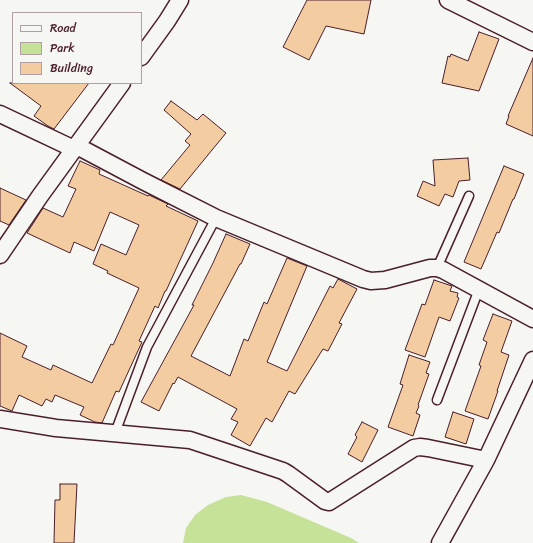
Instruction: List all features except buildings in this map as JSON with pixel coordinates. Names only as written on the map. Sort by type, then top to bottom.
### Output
[{"type":"street","points":[[142,56],[180,0]]},
{"type":"street","points":[[448,0],[533,42]]},
{"type":"street","points":[[0,256],[40,196],[121,84]]},
{"type":"street","points":[[0,114],[75,147],[216,218],[363,279],[371,281],[385,280],[430,268],[437,268],[533,319]]},
{"type":"street","points":[[440,543],[486,460],[533,360]]},
{"type":"street","points":[[0,419],[56,428],[190,440],[282,471],[325,501],[329,502],[414,448],[428,448],[486,460]]},
{"type":"lane","points":[[437,268],[469,196]]},
{"type":"lane","points":[[115,433],[147,348],[216,218]]},
{"type":"lane","points":[[437,400],[479,290]]},
{"type":"green space","points":[[241,495],[267,502],[351,538],[359,543],[183,543],[186,528],[195,515],[208,505],[226,497]]}]
